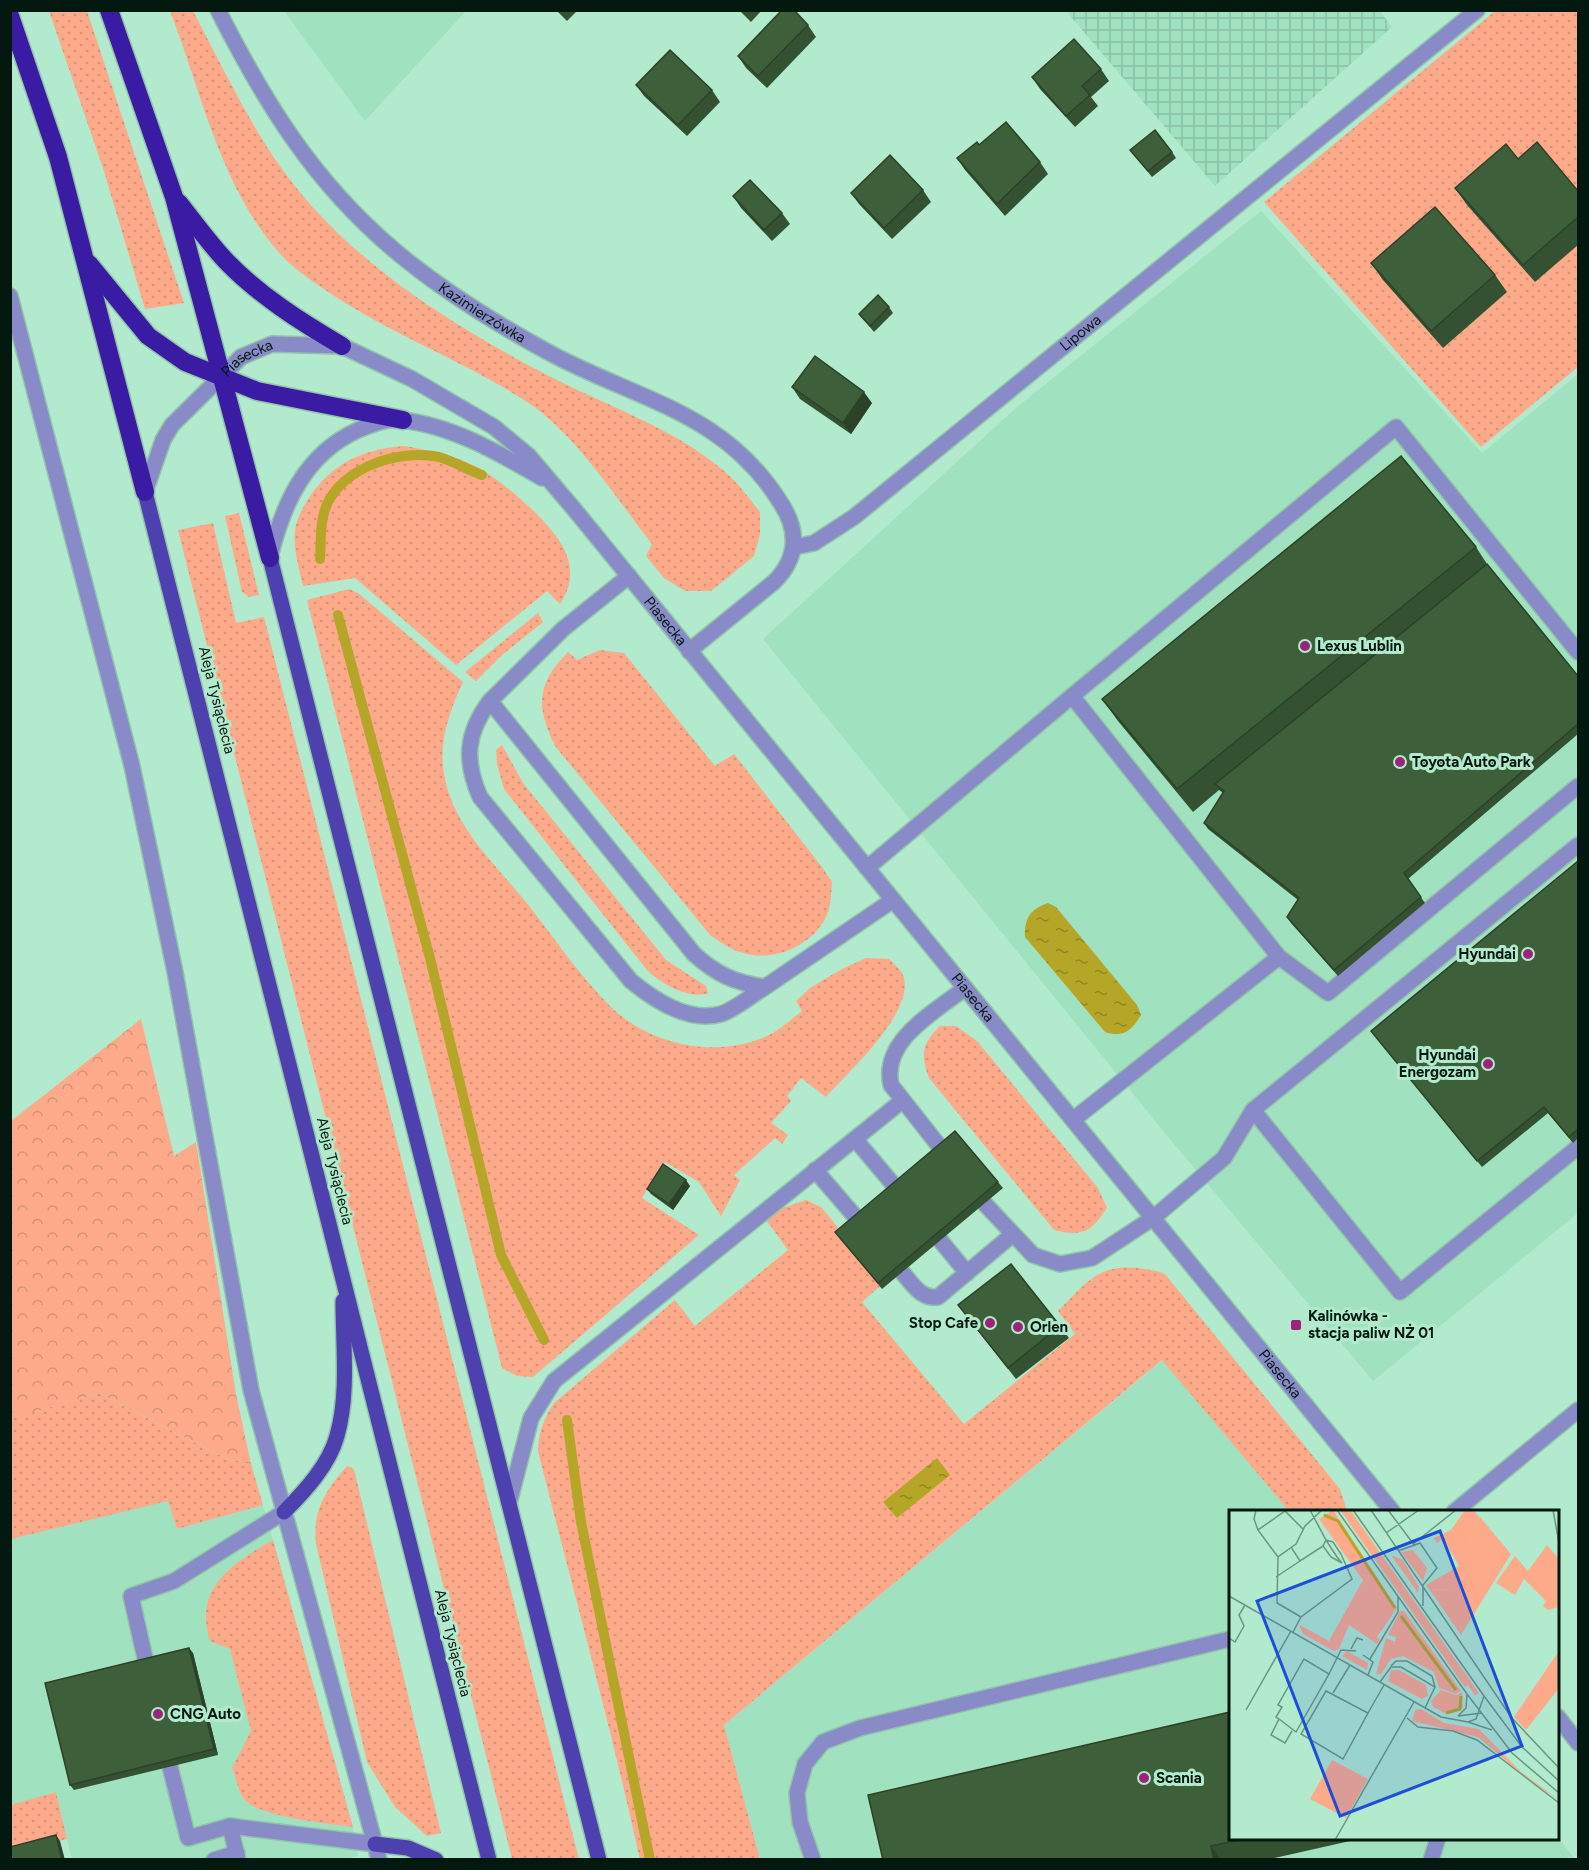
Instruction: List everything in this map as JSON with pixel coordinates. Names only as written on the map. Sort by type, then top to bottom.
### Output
[{"type":"highway","points":[[109,10],[174,197],[270,558]]},
{"type":"highway","points":[[10,16],[50,131],[145,492]]},
{"type":"highway","points":[[174,197],[227,261],[299,321],[342,346]]},
{"type":"highway","points":[[86,261],[148,336],[185,362],[257,391],[403,420]]},
{"type":"main road","name":"Aleja Tysiąclecia","points":[[145,492],[489,1860]]},
{"type":"main road","points":[[270,558],[599,1860]]},
{"type":"main road","points":[[284,1512],[309,1486],[336,1438],[343,1400],[343,1277]]},
{"type":"main road","points":[[375,1844],[408,1848],[436,1860]]},
{"type":"street","name":"Kazimierzówka","points":[[218,10],[285,131],[353,214],[434,282],[481,315],[551,354],[679,411],[734,447],[774,492],[787,512],[793,524],[794,547]]},
{"type":"street","name":"Lipowa","points":[[794,547],[814,543],[854,517],[1477,10]]},
{"type":"street","points":[[10,296],[132,766],[175,972],[251,1390],[379,1860]]},
{"type":"street","name":"Piasecka","points":[[145,492],[163,440],[172,424],[241,357],[272,344],[342,346],[412,379],[494,427],[529,456],[629,576],[1391,1510]]},
{"type":"street","name":"Piasecka","points":[[270,558],[279,519],[308,467],[334,443],[367,426],[383,421],[403,420],[472,440],[552,484]]},
{"type":"street","points":[[867,868],[1396,427],[1578,652]]},
{"type":"street","points":[[689,651],[779,576],[794,547]]},
{"type":"street","points":[[629,576],[563,629],[490,701],[478,717],[468,759],[471,777],[480,797],[631,981],[651,997],[674,1008],[710,1016],[724,1013],[893,900]]},
{"type":"street","points":[[1072,696],[1279,957],[1328,993],[1578,786]]},
{"type":"street","points":[[490,701],[694,954],[722,977],[743,984],[765,987]]},
{"type":"street","points":[[984,1203],[1033,1255],[1046,1261],[1060,1264],[1078,1262],[1110,1248],[1153,1218],[1224,1158],[1253,1110],[1578,845]]},
{"type":"street","points":[[1074,1119],[1279,957]]},
{"type":"street","points":[[943,1151],[891,1085],[888,1072],[889,1060],[902,1039],[965,988]]},
{"type":"street","points":[[509,1503],[531,1418],[554,1381],[902,1101]]},
{"type":"street","points":[[1253,1110],[1400,1292],[1578,1147]]},
{"type":"street","points":[[855,1139],[897,1189]]},
{"type":"street","points":[[815,1170],[859,1221]]},
{"type":"street","points":[[902,1272],[919,1292],[929,1298],[938,1297],[1012,1235]]},
{"type":"street","points":[[940,1240],[967,1273]]},
{"type":"street","points":[[1456,1510],[1578,1410]]},
{"type":"street","points":[[152,1689],[131,1596],[174,1581],[284,1512]]},
{"type":"street","points":[[813,1860],[800,1822],[797,1793],[804,1764],[823,1742],[860,1728],[1229,1639]]},
{"type":"street","points":[[1559,1719],[1578,1743]]},
{"type":"street","points":[[163,1736],[188,1838],[230,1826],[375,1844]]},
{"type":"street","points":[[214,1860],[237,1856],[230,1826]]},
{"type":"street","points":[[1431,1860],[1438,1840]]},
{"type":"shaded area","points":[[284,11],[466,11],[365,121]]},
{"type":"shaded area","points":[[1066,11],[1380,11],[1392,27],[1215,186]]},
{"type":"shaded area","points":[[1261,211],[1482,453],[1578,374],[1578,1213],[1373,1381],[1169,1138],[763,639],[1017,407]]},
{"type":"shaded area","points":[[1163,1360],[1288,1510],[1229,1510],[1229,1840],[1559,1839],[1575,1859],[760,1859],[724,1725]]},
{"type":"shaded area","points":[[169,1500],[177,1529],[263,1505],[353,1827],[358,1856],[341,1860],[72,1859],[56,1793],[11,1805],[10,1539]]},
{"type":"green space","points":[[49,11],[87,11],[184,303],[145,309],[103,168]]},
{"type":"green space","points":[[170,11],[193,11],[267,147],[293,184],[323,218],[356,249],[428,305],[466,329],[545,374],[660,429],[704,455],[734,480],[760,512],[760,534],[754,556],[711,591],[685,591],[664,578],[646,556],[652,544],[594,467],[545,415],[480,374],[359,311],[315,283],[288,262],[261,229],[243,201],[228,170],[203,107]]},
{"type":"green space","points":[[1495,11],[1578,11],[1578,367],[1481,447],[1264,202]]},
{"type":"green space","points":[[404,446],[458,459],[475,466],[500,482],[528,505],[553,532],[562,544],[569,563],[570,581],[560,604],[547,591],[456,665],[355,578],[303,586],[296,552],[295,531],[301,511],[316,488],[326,477],[348,461],[374,451]]},
{"type":"green space","points":[[239,513],[259,595],[249,597],[242,592],[225,516]]},
{"type":"green space","points":[[213,523],[236,623],[264,617],[579,1859],[512,1859],[178,530]]},
{"type":"green space","points":[[349,589],[358,593],[463,682],[449,717],[442,754],[445,779],[458,814],[478,845],[526,902],[576,968],[609,1005],[625,1019],[644,1031],[686,1045],[731,1046],[753,1042],[777,1031],[802,1011],[796,1001],[810,988],[866,958],[889,959],[902,973],[905,987],[901,1004],[879,1039],[826,1097],[801,1078],[787,1096],[791,1101],[771,1123],[788,1135],[782,1144],[775,1138],[734,1175],[740,1180],[721,1216],[699,1182],[665,1162],[642,1198],[699,1235],[533,1377],[517,1376],[502,1368],[307,600]]},
{"type":"green space","points":[[538,613],[543,622],[502,655],[476,681],[465,672]]},
{"type":"green space","points":[[600,650],[624,653],[715,766],[734,754],[822,867],[832,882],[828,911],[818,929],[799,945],[776,954],[752,955],[732,949],[711,936],[555,746],[542,708],[542,696],[550,675],[568,652],[577,660]]},
{"type":"green space","points":[[502,745],[523,783],[666,960],[706,986],[708,993],[700,995],[675,989],[647,970],[504,789],[497,764],[496,750]]},
{"type":"green space","points":[[141,1019],[174,1156],[196,1142],[236,1394],[251,1464],[223,1457],[99,1393],[11,1419],[11,1121]]},
{"type":"green space","points":[[940,1026],[956,1026],[977,1041],[1098,1188],[1107,1208],[1091,1227],[1085,1231],[1072,1233],[1054,1230],[929,1078],[924,1063],[924,1050],[929,1038]]},
{"type":"green space","points":[[806,1200],[821,1207],[884,1283],[862,1302],[964,1424],[1075,1334],[1058,1311],[1092,1278],[1111,1269],[1123,1268],[1137,1268],[1165,1274],[1340,1489],[1347,1510],[1288,1510],[1162,1360],[724,1725],[760,1859],[640,1860],[604,1706],[538,1451],[540,1432],[554,1403],[675,1300],[695,1326],[788,1250],[767,1221],[780,1209]]},
{"type":"green space","points":[[99,1393],[223,1457],[251,1464],[263,1505],[177,1529],[168,1501],[11,1539],[10,1419]]},
{"type":"green space","points":[[347,1466],[354,1469],[441,1833],[427,1836],[395,1807],[367,1762],[315,1532],[318,1511],[326,1493]]},
{"type":"green space","points":[[273,1540],[353,1827],[295,1819],[263,1811],[244,1799],[232,1768],[251,1731],[230,1649],[210,1641],[206,1622],[207,1606],[220,1579],[231,1568]]},
{"type":"green space","points":[[56,1792],[67,1839],[11,1852],[11,1805]]},
{"type":"water","points":[[1048,903],[1056,907],[1137,1005],[1141,1015],[1126,1032],[1111,1034],[1105,1032],[1025,937],[1029,915]]},
{"type":"water","points":[[937,1458],[950,1475],[897,1518],[883,1502]]},
{"type":"building","points":[[782,10],[794,10],[808,25],[758,76],[738,56]]},
{"type":"building","points":[[1074,39],[1101,69],[1082,86],[1090,95],[1066,116],[1032,77]]},
{"type":"building","points":[[670,50],[712,90],[678,125],[636,85]]},
{"type":"building","points":[[1006,122],[1040,162],[997,204],[957,158],[977,142],[979,145]]},
{"type":"building","points":[[1155,130],[1172,152],[1148,171],[1130,150]]},
{"type":"building","points":[[1537,142],[1578,191],[1578,217],[1523,265],[1455,188],[1506,144],[1518,159]]},
{"type":"building","points":[[890,155],[923,190],[884,228],[851,193]]},
{"type":"building","points":[[750,180],[782,213],[764,230],[733,196]]},
{"type":"building","points":[[1435,207],[1495,275],[1431,331],[1371,263]]},
{"type":"building","points":[[878,295],[889,307],[870,326],[859,314]]},
{"type":"building","points":[[815,356],[864,392],[843,423],[792,387]]},
{"type":"building","name":"Lexus Lublin","points":[[1401,456],[1476,547],[1177,789],[1102,699]]},
{"type":"building","name":"Toyota Auto Park","points":[[1487,564],[1578,676],[1578,724],[1404,873],[1421,897],[1334,970],[1287,917],[1299,898],[1204,823],[1224,791],[1215,784]]},
{"type":"building","name":"Hyundai","points":[[1578,861],[1578,1129],[1569,1137],[1544,1107],[1477,1161],[1371,1031]]},
{"type":"building","points":[[955,1131],[998,1182],[878,1283],[835,1232]]},
{"type":"building","points":[[663,1164],[686,1180],[669,1204],[647,1189]]},
{"type":"building","name":"Orlen","points":[[1011,1264],[1060,1326],[1008,1368],[958,1305]]},
{"type":"building","points":[[189,1648],[214,1749],[70,1785],[45,1683]]},
{"type":"building","name":"Scania","points":[[1229,1712],[1229,1840],[1239,1840],[1211,1846],[1214,1860],[883,1860],[868,1795]]},
{"type":"building","points":[[56,1835],[62,1860],[10,1860],[10,1847]]},
{"type":"waterway","points":[[320,559],[322,522],[329,501],[339,487],[353,475],[369,466],[404,456],[422,455],[439,457],[482,475]]},
{"type":"waterway","points":[[338,615],[430,958],[501,1255],[544,1340]]},
{"type":"waterway","points":[[567,1420],[581,1522],[650,1860]]},
{"type":"place","name":"Lexus Lublin","points":[[1305,646]]},
{"type":"place","name":"Toyota Auto Park","points":[[1400,762]]},
{"type":"place","name":"Hyundai","points":[[1528,954]]},
{"type":"place","name":"Hyundai Energozam","points":[[1488,1064]]},
{"type":"place","name":"Stop Cafe","points":[[990,1323]]},
{"type":"place","name":"Kalinówka - stacja paliw NŻ 01","points":[[1296,1325]]},
{"type":"place","name":"Orlen","points":[[1018,1327]]},
{"type":"place","name":"CNG Auto","points":[[158,1714]]},
{"type":"place","name":"Scania","points":[[1144,1778]]}]
